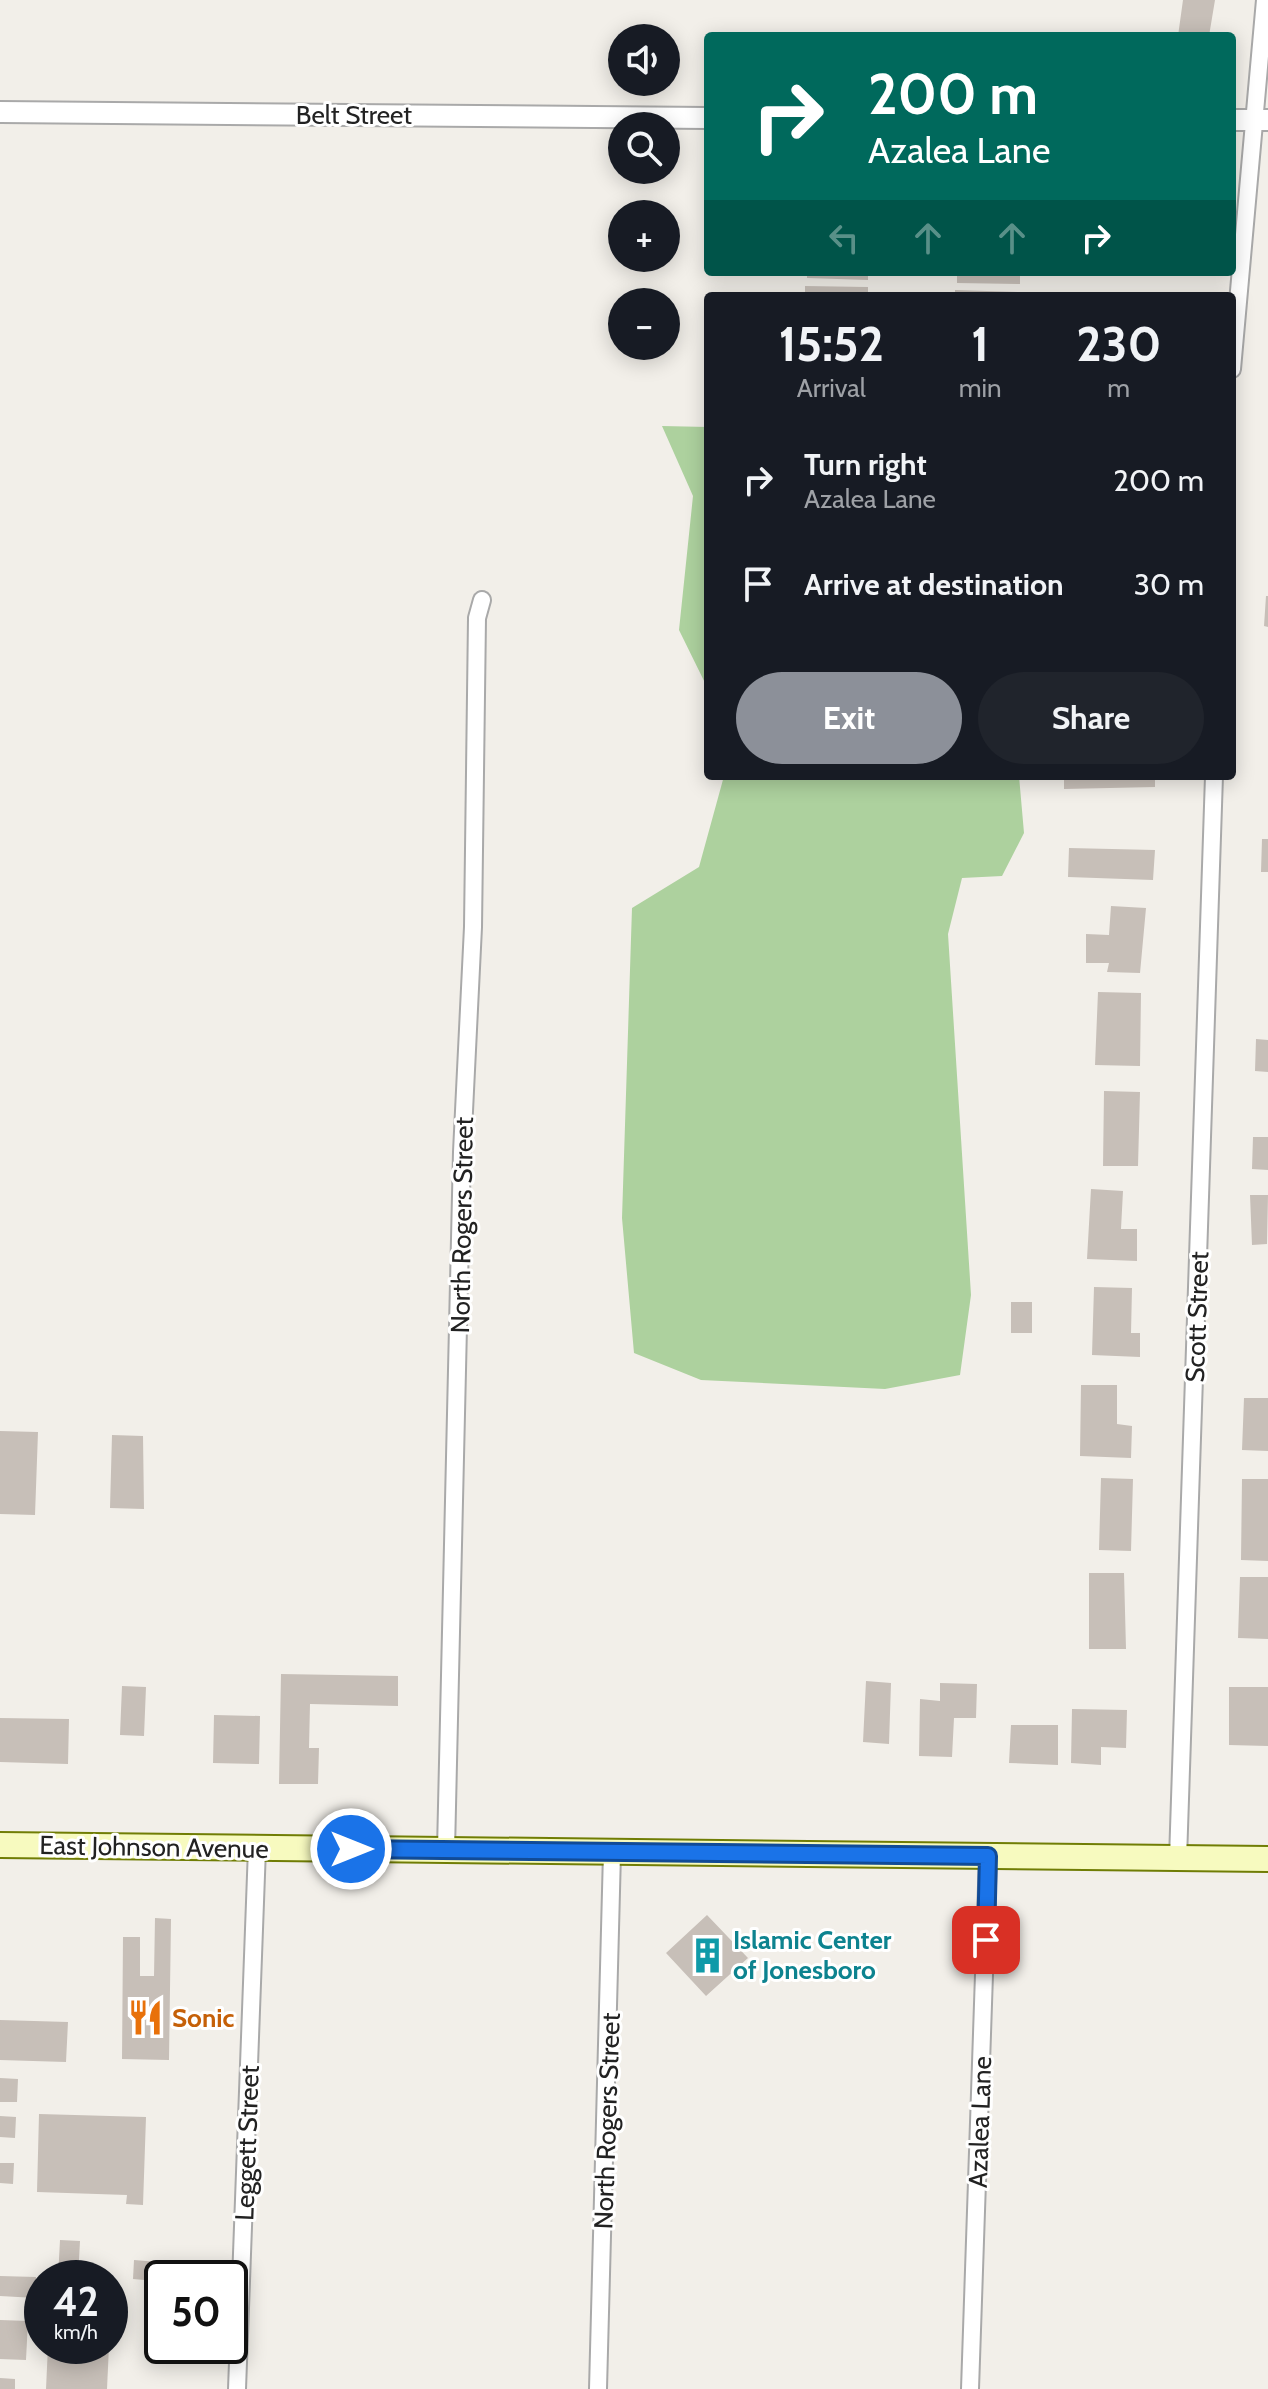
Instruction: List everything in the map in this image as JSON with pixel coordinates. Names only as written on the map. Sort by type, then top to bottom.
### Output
[{"type":"main road","name":"East Johnson Avenue","points":[[0,1845],[1268,1859]]},
{"type":"street","points":[[1236,317],[1251,120],[1265,0]]},
{"type":"street","name":"Belt Street","points":[[0,112],[704,118]]},
{"type":"street","name":"North Rogers Street","points":[[446,1850],[462,1152],[473,927],[477,618],[482,600]]},
{"type":"street","name":"Scott Street","points":[[1178,1859],[1214,780]]},
{"type":"street","name":"Leggett Street","points":[[237,2389],[257,1848]]},
{"type":"street","name":"North Rogers Street","points":[[598,2389],[610,2042],[612,1853]]},
{"type":"street","name":"Azalea Lane","points":[[970,2389],[988,1856]]},
{"type":"green space","points":[[662,426],[704,427],[704,681],[679,630],[693,496]]},
{"type":"green space","points":[[723,780],[1019,780],[1024,833],[1002,876],[962,878],[948,934],[971,1295],[960,1375],[885,1389],[701,1380],[634,1353],[622,1218],[632,908],[699,867]]},
{"type":"building","points":[[1183,0],[1215,0],[1210,32],[1179,32]]},
{"type":"building","points":[[868,276],[868,280],[807,278]]},
{"type":"building","points":[[957,276],[1020,276],[1020,284],[957,283]]},
{"type":"building","points":[[805,286],[868,287],[868,292],[805,292]]},
{"type":"building","points":[[955,290],[1020,292],[955,292]]},
{"type":"building","points":[[1268,596],[1268,627],[1264,626]]},
{"type":"building","points":[[1064,780],[1155,780],[1155,787],[1064,789]]},
{"type":"building","points":[[1262,839],[1268,839],[1268,872],[1261,872]]},
{"type":"building","points":[[1069,848],[1155,850],[1153,880],[1068,877]]},
{"type":"building","points":[[1111,906],[1146,908],[1140,973],[1107,972],[1109,963],[1086,963],[1086,934],[1109,935]]},
{"type":"building","points":[[1098,992],[1141,993],[1140,1066],[1095,1065]]},
{"type":"building","points":[[1256,1039],[1268,1040],[1268,1072],[1255,1071]]},
{"type":"building","points":[[1104,1091],[1140,1092],[1138,1166],[1103,1166]]},
{"type":"building","points":[[1253,1137],[1268,1137],[1268,1170],[1252,1169]]},
{"type":"building","points":[[1091,1189],[1123,1191],[1121,1229],[1137,1229],[1137,1261],[1087,1259]]},
{"type":"building","points":[[1250,1195],[1268,1195],[1267,1244],[1252,1245]]},
{"type":"building","points":[[1094,1287],[1132,1288],[1131,1333],[1140,1333],[1140,1357],[1092,1355]]},
{"type":"building","points":[[1011,1302],[1032,1302],[1032,1333],[1011,1333]]},
{"type":"building","points":[[1081,1385],[1117,1385],[1117,1424],[1132,1426],[1131,1458],[1080,1456]]},
{"type":"building","points":[[1244,1398],[1268,1398],[1268,1451],[1242,1450]]},
{"type":"building","points":[[0,1431],[38,1432],[35,1515],[0,1514]]},
{"type":"building","points":[[112,1435],[143,1436],[144,1509],[110,1508]]},
{"type":"building","points":[[1101,1478],[1133,1479],[1131,1551],[1099,1550]]},
{"type":"building","points":[[1242,1479],[1268,1479],[1268,1561],[1241,1560]]},
{"type":"building","points":[[1089,1573],[1124,1573],[1126,1649],[1089,1649]]},
{"type":"building","points":[[1240,1577],[1268,1577],[1268,1639],[1238,1638]]},
{"type":"building","points":[[281,1674],[398,1676],[398,1706],[310,1704],[309,1748],[319,1748],[318,1784],[279,1784]]},
{"type":"building","points":[[866,1681],[891,1683],[889,1744],[863,1742]]},
{"type":"building","points":[[940,1683],[977,1684],[976,1718],[954,1718],[952,1757],[919,1756],[920,1699],[940,1701]]},
{"type":"building","points":[[122,1686],[146,1687],[144,1736],[120,1735]]},
{"type":"building","points":[[1229,1687],[1268,1687],[1268,1746],[1229,1745]]},
{"type":"building","points":[[1072,1709],[1127,1710],[1126,1748],[1101,1747],[1101,1765],[1071,1763]]},
{"type":"building","points":[[214,1715],[260,1716],[259,1764],[213,1763]]},
{"type":"building","points":[[0,1718],[69,1719],[68,1764],[0,1762]]},
{"type":"building","points":[[1011,1725],[1058,1725],[1058,1765],[1009,1763]]},
{"type":"building","name":"Islamic Center of Jonesboro","points":[[707,1915],[748,1958],[706,1996],[666,1953]]},
{"type":"building","name":"Sonic","points":[[155,1918],[171,1919],[169,2060],[122,2059],[123,1937],[140,1937],[140,1976],[154,1976]]},
{"type":"building","points":[[0,2020],[68,2022],[66,2062],[0,2060]]},
{"type":"building","points":[[0,2078],[18,2079],[17,2102],[0,2102]]},
{"type":"building","points":[[39,2114],[146,2117],[143,2205],[126,2204],[127,2195],[37,2192]]},
{"type":"building","points":[[0,2116],[16,2117],[15,2138],[0,2137]]},
{"type":"building","points":[[0,2163],[14,2163],[13,2184],[0,2183]]},
{"type":"building","points":[[60,2240],[80,2241],[79,2260],[59,2260]]},
{"type":"building","points":[[134,2260],[144,2261],[144,2280],[133,2279]]},
{"type":"building","points":[[0,2276],[24,2277],[24,2297],[0,2296]]},
{"type":"building","points":[[0,2320],[24,2321],[24,2360],[0,2359]]},
{"type":"building","points":[[47,2364],[108,2364],[107,2389],[46,2389]]},
{"type":"building","points":[[0,2378],[15,2379],[15,2389],[0,2389]]},
{"type":"place","name":"Islamic Center of Jonesboro","points":[[707,1955]]},
{"type":"place","name":"Sonic","points":[[146,2018]]},
{"type":"route","points":[[351,1849],[988,1856],[986,1940]]}]
